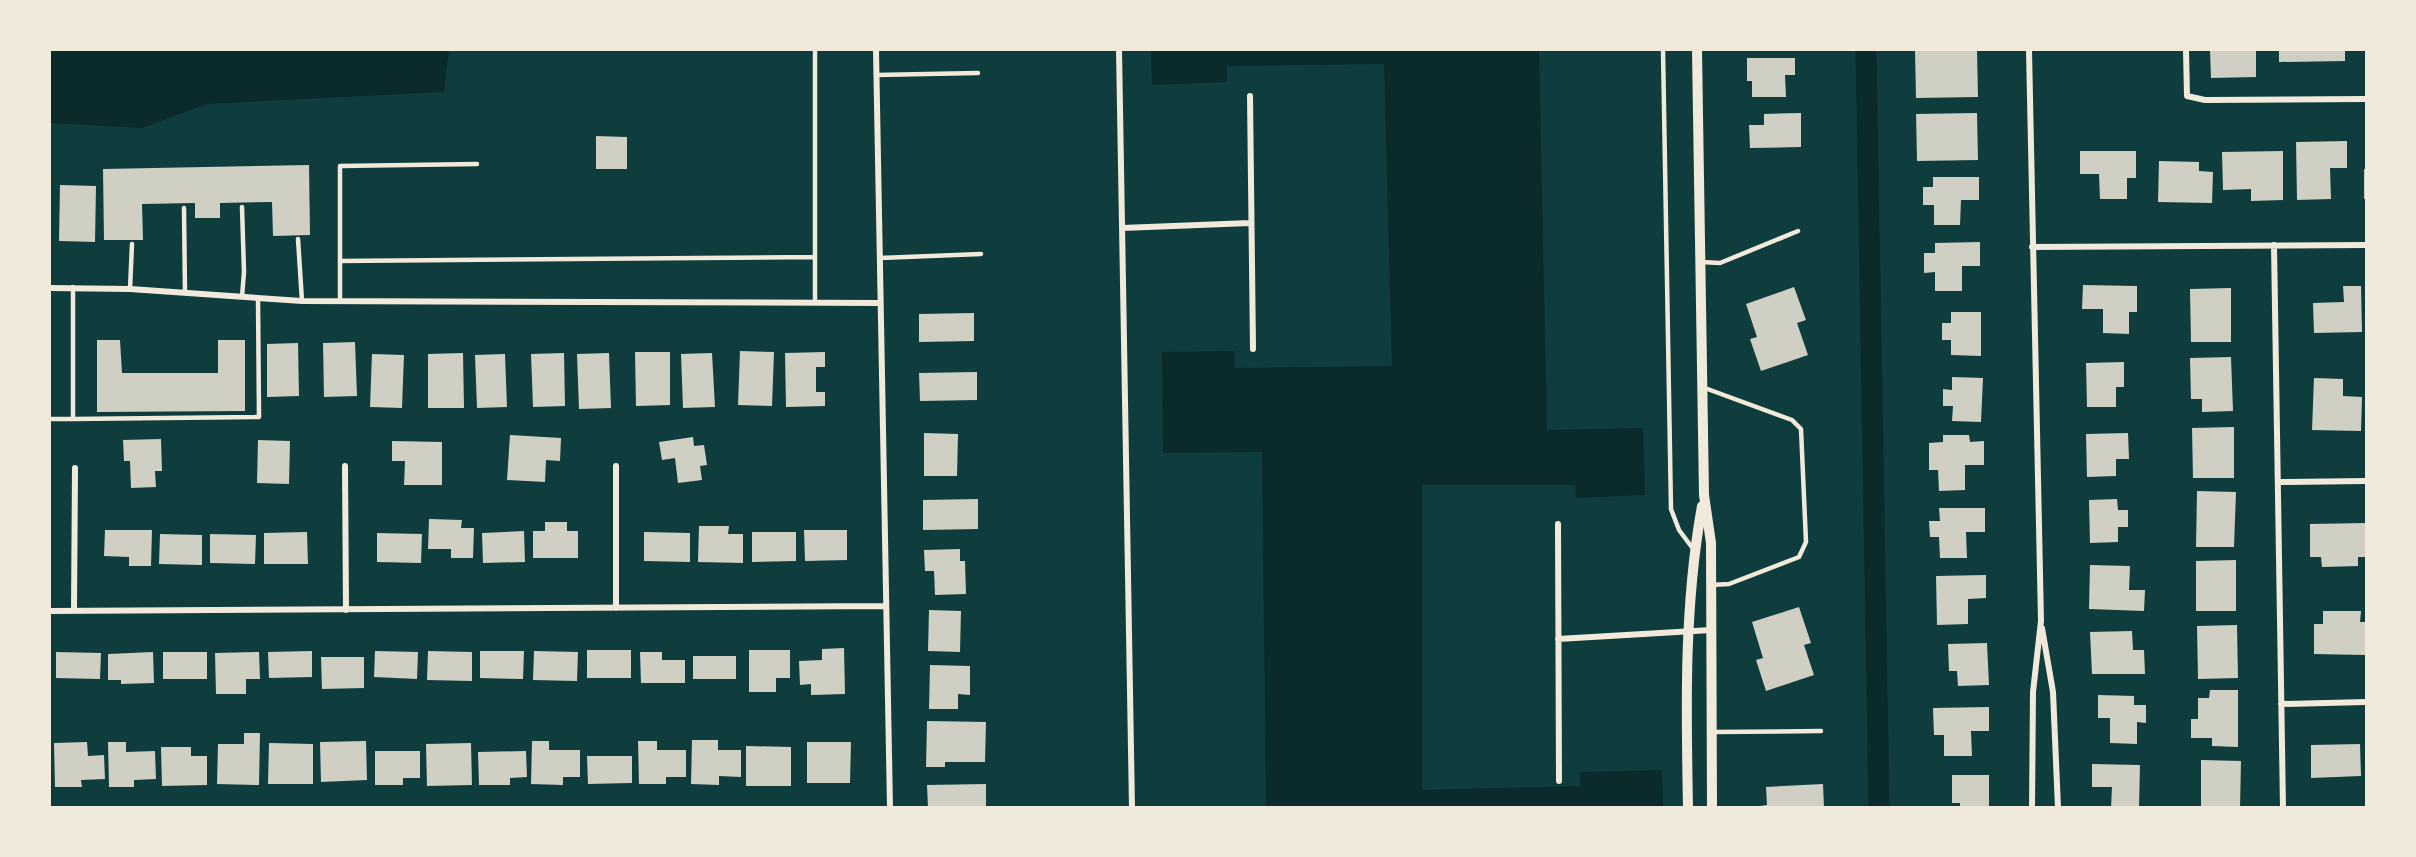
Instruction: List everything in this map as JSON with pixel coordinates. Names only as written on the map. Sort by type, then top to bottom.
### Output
[{"type":"street","points":[[876,50],[890,807]]},
{"type":"street","points":[[1119,50],[1132,807]]},
{"type":"street","points":[[1697,50],[1704,495],[1711,543],[1712,807]]},
{"type":"street","points":[[2029,50],[2041,621],[2033,693],[2032,807]]},
{"type":"street","points":[[2186,50],[2187,96],[2205,100],[2367,99]]},
{"type":"street","points":[[1250,96],[1252,349]]},
{"type":"street","points":[[1122,228],[1250,224]]},
{"type":"street","points":[[2274,245],[2283,807]]},
{"type":"street","points":[[2032,247],[2367,245]]},
{"type":"street","points":[[50,288],[130,289],[302,301],[880,303]]},
{"type":"street","points":[[345,466],[346,610]]},
{"type":"street","points":[[616,466],[616,608]]},
{"type":"street","points":[[75,468],[75,611]]},
{"type":"street","points":[[2278,482],[2367,481]]},
{"type":"street","points":[[1688,807],[1686,666],[1695,551],[1704,495]]},
{"type":"street","points":[[1558,524],[1559,781]]},
{"type":"street","points":[[50,611],[885,606]]},
{"type":"street","points":[[2041,621],[2053,693],[2058,807]]},
{"type":"street","points":[[1558,639],[1711,630]]},
{"type":"street","points":[[2281,704],[2367,702]]},
{"type":"lane","points":[[815,50],[815,303]]},
{"type":"lane","points":[[1663,50],[1671,509],[1679,530],[1695,551]]},
{"type":"lane","points":[[876,75],[978,73]]},
{"type":"lane","points":[[340,301],[340,166],[477,164]]},
{"type":"lane","points":[[242,207],[244,272],[242,297]]},
{"type":"lane","points":[[184,208],[185,292]]},
{"type":"lane","points":[[1701,262],[1720,263],[1798,231]]},
{"type":"lane","points":[[298,238],[302,301]]},
{"type":"lane","points":[[130,289],[132,244]]},
{"type":"lane","points":[[880,258],[981,254]]},
{"type":"lane","points":[[340,261],[815,256]]},
{"type":"lane","points":[[73,287],[73,419]]},
{"type":"lane","points":[[50,419],[259,417],[258,298]]},
{"type":"lane","points":[[1702,387],[1792,420],[1801,429],[1806,542],[1799,557],[1729,584],[1711,585]]},
{"type":"lane","points":[[1712,732],[1821,731]]},
{"type":"water","points":[[50,50],[449,50],[444,92],[207,104],[142,128],[50,123]]},
{"type":"water","points":[[1151,50],[1539,50],[1547,430],[1643,428],[1645,495],[1576,498],[1575,485],[1422,485],[1422,790],[1580,786],[1580,772],[1662,770],[1663,807],[1266,807],[1262,452],[1163,453],[1162,352],[1234,351],[1235,368],[1392,366],[1384,64],[1227,66],[1227,82],[1152,85]]},
{"type":"building","points":[[1977,50],[1978,97],[1916,98],[1915,51]]},
{"type":"building","points":[[2210,50],[2256,50],[2256,77],[2211,78]]},
{"type":"building","points":[[2279,50],[2345,50],[2345,61],[2279,62]]},
{"type":"building","points":[[1747,58],[1795,58],[1795,75],[1785,75],[1786,97],[1752,97],[1752,81],[1747,81]]},
{"type":"building","points":[[1801,113],[1801,147],[1750,148],[1749,125],[1764,125],[1764,114]]},
{"type":"building","points":[[1977,113],[1978,160],[1917,161],[1916,114]]},
{"type":"building","points":[[596,136],[627,137],[627,169],[596,169]]},
{"type":"building","points":[[2347,141],[2347,168],[2330,168],[2331,199],[2297,200],[2296,142]]},
{"type":"building","points":[[2080,151],[2136,151],[2136,178],[2127,178],[2127,199],[2100,199],[2099,174],[2080,174]]},
{"type":"building","points":[[2283,151],[2283,200],[2251,201],[2251,189],[2223,190],[2222,152]]},
{"type":"building","points":[[2159,161],[2199,162],[2199,171],[2213,172],[2212,203],[2158,202]]},
{"type":"building","points":[[309,165],[310,235],[273,236],[272,202],[220,203],[220,218],[195,218],[195,203],[142,204],[143,240],[104,240],[103,169]]},
{"type":"building","points":[[2364,169],[2366,169],[2366,199],[2364,199]]},
{"type":"building","points":[[1933,177],[1979,177],[1979,200],[1961,200],[1960,225],[1934,225],[1934,205],[1923,205],[1923,187],[1933,187]]},
{"type":"building","points":[[60,185],[96,186],[95,242],[59,241]]},
{"type":"building","points":[[1980,242],[1980,266],[1962,266],[1962,291],[1935,291],[1935,272],[1924,273],[1924,253],[1935,253],[1935,243]]},
{"type":"building","points":[[2083,285],[2137,286],[2137,312],[2129,312],[2129,334],[2103,333],[2103,309],[2082,309]]},
{"type":"building","points":[[2343,286],[2361,286],[2362,332],[2314,333],[2313,303],[2344,302]]},
{"type":"building","points":[[1794,287],[1806,320],[1797,323],[1808,355],[1761,371],[1750,339],[1757,337],[1746,304]]},
{"type":"building","points":[[2231,288],[2231,342],[2191,342],[2190,289]]},
{"type":"building","points":[[1951,312],[1981,312],[1981,356],[1951,355],[1951,340],[1942,340],[1942,323],[1951,323]]},
{"type":"building","points":[[974,313],[974,341],[919,342],[919,314]]},
{"type":"building","points":[[97,340],[120,340],[122,373],[218,373],[218,340],[245,340],[245,411],[97,412]]},
{"type":"building","points":[[355,342],[357,396],[324,397],[323,343]]},
{"type":"building","points":[[298,343],[299,396],[267,397],[267,344]]},
{"type":"building","points":[[740,351],[774,352],[772,406],[738,405]]},
{"type":"building","points":[[635,352],[670,352],[670,405],[636,406]]},
{"type":"building","points":[[825,352],[825,367],[816,367],[816,392],[825,392],[825,406],[786,407],[785,353]]},
{"type":"building","points":[[463,353],[464,408],[428,408],[428,354]]},
{"type":"building","points":[[564,353],[565,406],[533,407],[531,354]]},
{"type":"building","points":[[609,353],[611,408],[579,409],[577,354]]},
{"type":"building","points":[[712,353],[715,407],[683,408],[681,354]]},
{"type":"building","points":[[372,354],[404,355],[402,408],[370,407]]},
{"type":"building","points":[[505,354],[507,407],[477,408],[475,355]]},
{"type":"building","points":[[2231,357],[2233,411],[2202,412],[2202,399],[2191,399],[2190,358]]},
{"type":"building","points":[[2124,362],[2124,387],[2116,387],[2116,407],[2087,407],[2086,363]]},
{"type":"building","points":[[977,372],[977,400],[920,401],[919,373]]},
{"type":"building","points":[[1952,377],[1983,378],[1981,422],[1952,421],[1953,406],[1943,406],[1943,389],[1952,390]]},
{"type":"building","points":[[2314,378],[2343,379],[2343,396],[2362,397],[2361,431],[2312,430]]},
{"type":"building","points":[[2234,427],[2234,478],[2193,478],[2192,428]]},
{"type":"building","points":[[924,433],[958,434],[957,476],[924,476]]},
{"type":"building","points":[[2128,433],[2129,459],[2116,459],[2116,476],[2087,477],[2086,434]]},
{"type":"building","points":[[510,435],[561,438],[560,461],[546,460],[545,482],[507,480]]},
{"type":"building","points":[[1943,435],[1969,435],[1970,442],[1984,441],[1984,465],[1965,465],[1965,490],[1939,491],[1938,470],[1929,470],[1929,443],[1943,442]]},
{"type":"building","points":[[693,437],[694,446],[704,445],[707,465],[700,466],[702,480],[678,483],[675,458],[662,460],[659,442]]},
{"type":"building","points":[[161,439],[162,471],[155,471],[156,487],[131,488],[130,461],[124,461],[123,440]]},
{"type":"building","points":[[258,440],[290,441],[289,484],[257,483]]},
{"type":"building","points":[[392,441],[442,442],[442,485],[404,485],[405,461],[392,461]]},
{"type":"building","points":[[2197,491],[2236,492],[2234,547],[2196,547]]},
{"type":"building","points":[[978,499],[978,529],[923,530],[923,500]]},
{"type":"building","points":[[2117,499],[2118,510],[2128,510],[2128,527],[2118,527],[2118,542],[2090,543],[2089,500]]},
{"type":"building","points":[[1939,508],[1985,508],[1985,532],[1966,532],[1967,558],[1940,558],[1939,537],[1930,537],[1929,521],[1940,521]]},
{"type":"building","points":[[429,519],[462,520],[461,528],[474,528],[473,558],[451,558],[451,549],[428,549]]},
{"type":"building","points":[[545,522],[567,522],[567,531],[578,531],[578,558],[533,558],[533,531],[545,531]]},
{"type":"building","points":[[2366,523],[2366,557],[2358,557],[2358,566],[2322,567],[2321,557],[2310,557],[2310,524]]},
{"type":"building","points":[[699,526],[729,526],[728,534],[743,534],[743,563],[698,562]]},
{"type":"building","points":[[105,530],[152,530],[151,566],[129,566],[129,557],[104,556]]},
{"type":"building","points":[[804,530],[847,530],[847,560],[805,561]]},
{"type":"building","points":[[524,531],[525,562],[483,563],[482,533]]},
{"type":"building","points":[[307,532],[308,564],[264,564],[264,533]]},
{"type":"building","points":[[644,532],[690,533],[690,562],[644,561]]},
{"type":"building","points":[[752,532],[796,532],[796,561],[752,562]]},
{"type":"building","points":[[377,533],[422,534],[421,563],[377,562]]},
{"type":"building","points":[[160,534],[202,535],[202,565],[159,564]]},
{"type":"building","points":[[210,534],[256,535],[255,564],[210,563]]},
{"type":"building","points":[[960,549],[960,561],[965,561],[966,594],[935,595],[934,571],[925,571],[924,550]]},
{"type":"building","points":[[2236,560],[2236,611],[2196,611],[2196,561]]},
{"type":"building","points":[[2090,565],[2130,566],[2129,590],[2145,590],[2144,611],[2089,609]]},
{"type":"building","points":[[1986,575],[1986,598],[1968,599],[1968,624],[1937,625],[1936,576]]},
{"type":"building","points":[[1799,607],[1811,643],[1804,645],[1814,675],[1766,691],[1756,660],[1763,658],[1752,622]]},
{"type":"building","points":[[929,610],[961,611],[960,652],[928,651]]},
{"type":"building","points":[[2323,611],[2361,611],[2360,622],[2366,622],[2366,655],[2314,654],[2314,624],[2323,624]]},
{"type":"building","points":[[2237,625],[2238,678],[2198,679],[2197,626]]},
{"type":"building","points":[[2132,631],[2133,650],[2144,650],[2145,674],[2092,674],[2090,632]]},
{"type":"building","points":[[1987,643],[1989,685],[1958,686],[1957,671],[1949,671],[1948,644]]},
{"type":"building","points":[[844,648],[845,694],[811,695],[811,684],[800,685],[799,661],[822,660],[822,649]]},
{"type":"building","points":[[587,650],[631,650],[631,678],[587,678]]},
{"type":"building","points":[[749,650],[790,650],[790,678],[776,678],[776,692],[749,692]]},
{"type":"building","points":[[312,651],[312,677],[269,678],[268,652]]},
{"type":"building","points":[[375,651],[418,652],[417,679],[374,677]]},
{"type":"building","points":[[428,651],[472,652],[472,681],[427,680]]},
{"type":"building","points":[[480,651],[524,651],[523,679],[480,678]]},
{"type":"building","points":[[534,651],[578,652],[577,681],[533,680]]},
{"type":"building","points":[[56,652],[101,653],[100,679],[56,678]]},
{"type":"building","points":[[153,652],[154,683],[121,684],[121,680],[108,680],[108,654]]},
{"type":"building","points":[[163,652],[207,652],[207,679],[163,679]]},
{"type":"building","points":[[259,652],[260,679],[246,679],[246,694],[216,694],[215,653]]},
{"type":"building","points":[[640,652],[662,652],[662,660],[685,660],[685,683],[641,683]]},
{"type":"building","points":[[693,656],[736,656],[736,679],[693,679]]},
{"type":"building","points":[[321,657],[364,657],[364,688],[322,689]]},
{"type":"building","points":[[930,665],[970,666],[970,695],[958,694],[958,709],[929,709]]},
{"type":"building","points":[[2210,690],[2238,690],[2238,747],[2212,746],[2212,738],[2191,738],[2191,719],[2198,719],[2198,698],[2209,698]]},
{"type":"building","points":[[2098,695],[2134,696],[2134,705],[2146,705],[2146,723],[2137,722],[2137,744],[2110,743],[2110,718],[2098,718]]},
{"type":"building","points":[[1989,707],[1989,731],[1971,731],[1972,756],[1944,756],[1944,735],[1934,735],[1933,708]]},
{"type":"building","points":[[927,721],[986,722],[985,762],[945,762],[945,767],[926,767]]},
{"type":"building","points":[[244,733],[260,733],[259,785],[217,784],[218,744],[244,744]]},
{"type":"building","points":[[692,740],[718,740],[718,750],[741,750],[741,777],[719,776],[719,785],[691,784]]},
{"type":"building","points":[[366,741],[367,780],[321,782],[320,742]]},
{"type":"building","points":[[532,741],[549,741],[549,750],[580,750],[580,777],[563,777],[563,785],[531,784]]},
{"type":"building","points":[[638,741],[657,741],[657,750],[686,750],[686,777],[666,777],[666,784],[639,784]]},
{"type":"building","points":[[87,742],[88,756],[104,755],[105,779],[81,780],[82,787],[55,787],[54,743]]},
{"type":"building","points":[[108,742],[126,742],[126,752],[155,751],[156,779],[134,780],[134,787],[109,787]]},
{"type":"building","points":[[807,742],[851,742],[850,783],[807,783]]},
{"type":"building","points":[[269,743],[313,744],[313,784],[268,784]]},
{"type":"building","points":[[471,743],[472,785],[427,786],[426,744]]},
{"type":"building","points":[[2360,744],[2361,776],[2311,778],[2311,745]]},
{"type":"building","points":[[746,746],[791,747],[791,786],[746,786]]},
{"type":"building","points":[[161,747],[191,747],[191,756],[207,756],[207,785],[162,786]]},
{"type":"building","points":[[375,751],[420,751],[420,778],[403,778],[403,785],[375,785]]},
{"type":"building","points":[[526,751],[527,777],[510,778],[510,785],[479,785],[478,752]]},
{"type":"building","points":[[587,756],[632,756],[632,783],[588,784]]},
{"type":"building","points":[[2201,760],[2241,761],[2240,808],[2201,808]]},
{"type":"building","points":[[2092,764],[2140,765],[2139,808],[2111,808],[2112,787],[2092,787]]},
{"type":"building","points":[[1952,775],[1989,775],[1989,808],[1960,808],[1960,803],[1952,803]]},
{"type":"building","points":[[986,784],[986,808],[928,808],[927,785]]},
{"type":"building","points":[[1823,784],[1824,808],[1760,808],[1760,806],[1767,805],[1766,787]]},
{"type":"waterway","points":[[1866,50],[1879,808]]}]
